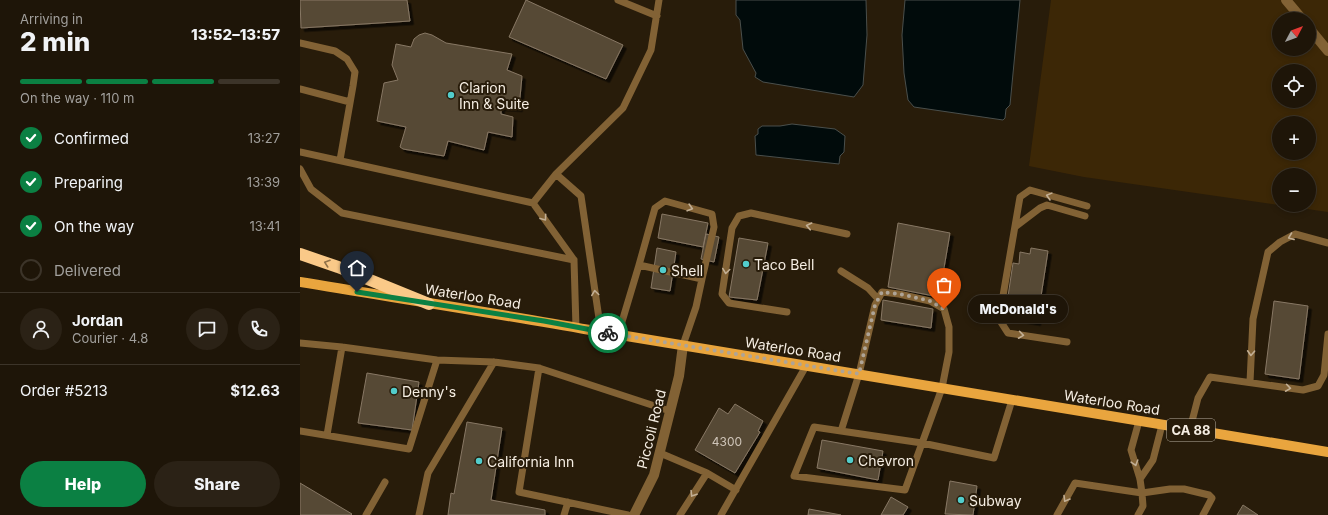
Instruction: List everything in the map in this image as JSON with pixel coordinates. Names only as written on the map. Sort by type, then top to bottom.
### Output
[{"type":"highway","points":[[300,254],[338,267],[428,304]]},
{"type":"main road","name":"Waterloo Road","points":[[300,282],[428,304],[544,321],[576,328],[1328,452]]},
{"type":"street","points":[[1286,0],[1296,12]]},
{"type":"street","points":[[1316,36],[1328,51]]},
{"type":"street","name":"Piccoli Road","points":[[634,515],[654,475],[679,376],[683,345]]},
{"type":"lane","points":[[618,0],[657,16]]},
{"type":"lane","points":[[533,203],[556,174],[623,108],[651,50],[659,0]]},
{"type":"lane","points":[[300,43],[335,51],[346,59],[355,72],[340,160]]},
{"type":"lane","points":[[300,89],[350,102]]},
{"type":"lane","points":[[300,152],[533,203],[574,260],[576,328]]},
{"type":"lane","points":[[300,169],[311,189],[342,213],[574,260]]},
{"type":"lane","points":[[556,174],[581,196],[601,332]]},
{"type":"lane","points":[[1067,342],[1008,333],[999,319],[1020,197],[1030,190],[1087,206]]},
{"type":"lane","points":[[618,335],[655,208],[665,200],[712,214],[714,227],[696,307],[683,345]]},
{"type":"lane","points":[[1015,227],[1040,208],[1047,205],[1085,216]]},
{"type":"lane","points":[[787,312],[730,303],[722,294],[732,228],[739,216],[750,213],[847,234]]},
{"type":"lane","points":[[1250,382],[1253,319],[1268,252],[1280,242],[1295,234],[1328,243]]},
{"type":"lane","points":[[638,265],[702,280]]},
{"type":"lane","points":[[841,271],[868,288],[878,299]]},
{"type":"lane","points":[[842,431],[859,374],[875,305],[882,292],[900,294],[930,301],[944,309],[949,327],[949,352],[942,388],[922,443],[905,490],[794,476],[814,427],[922,443],[994,458],[1012,400]]},
{"type":"lane","points":[[1190,429],[1198,398],[1210,378],[1303,390],[1318,386],[1324,375],[1328,334]]},
{"type":"lane","points":[[300,343],[437,360],[494,362],[539,368],[670,411]]},
{"type":"lane","points":[[327,435],[342,348]]},
{"type":"lane","points":[[300,431],[408,449],[437,360]]},
{"type":"lane","points":[[419,515],[428,473],[494,362]]},
{"type":"lane","points":[[721,515],[806,366]]},
{"type":"lane","points":[[539,368],[519,492],[628,515]]},
{"type":"lane","points":[[1138,515],[1143,506],[1142,492],[1140,479],[1131,450],[1139,421]]},
{"type":"lane","points":[[1140,479],[1153,460],[1162,424]]},
{"type":"lane","points":[[660,453],[707,473],[736,490]]},
{"type":"lane","points":[[680,515],[707,473]]},
{"type":"lane","points":[[366,515],[385,482]]},
{"type":"lane","points":[[1057,515],[1075,483],[1142,492],[1184,489],[1209,495],[1212,498],[1203,515]]},
{"type":"lane","points":[[564,515],[568,502]]},
{"type":"shaded area","points":[[736,0],[866,0],[867,35],[863,85],[854,97],[763,82],[755,77],[756,73],[743,49],[740,20],[736,15]]},
{"type":"shaded area","points":[[905,0],[1020,0],[1010,105],[1006,109],[1005,118],[1003,120],[914,107],[908,100],[904,73],[902,35]]},
{"type":"shaded area","points":[[1051,0],[1328,0],[1328,212],[1316,210],[1316,168],[1272,168],[1272,204],[1084,177],[1029,166]]},
{"type":"shaded area","points":[[792,124],[835,129],[845,136],[844,152],[840,156],[839,164],[756,155],[755,136],[758,134],[758,129],[762,126]]},
{"type":"building","points":[[300,0],[407,0],[410,21],[301,28]]},
{"type":"building","points":[[526,0],[623,45],[606,79],[509,37]]},
{"type":"building","name":"Clarion Inn & Suite","points":[[425,33],[432,35],[446,43],[512,54],[507,70],[522,76],[519,108],[501,107],[501,114],[513,117],[512,137],[488,132],[484,150],[448,141],[444,156],[403,149],[400,147],[406,127],[377,121],[384,83],[398,80],[392,65],[396,44],[411,47],[414,39]]},
{"type":"building","points":[[662,214],[708,223],[703,247],[658,238]]},
{"type":"building","points":[[898,223],[950,233],[939,297],[888,287]]},
{"type":"building","points":[[706,234],[719,237],[714,262],[701,259]]},
{"type":"building","points":[[739,238],[768,243],[757,300],[729,297]]},
{"type":"building","name":"Shell","points":[[657,248],[676,252],[670,291],[651,288]]},
{"type":"building","points":[[1031,248],[1048,251],[1037,322],[1008,317],[1010,304],[1007,303],[1013,263],[1019,264],[1020,252],[1030,254]]},
{"type":"building","points":[[883,300],[933,309],[931,328],[881,320]]},
{"type":"building","points":[[1274,301],[1308,306],[1299,379],[1265,374]]},
{"type":"building","points":[[367,373],[419,382],[412,430],[358,423]]},
{"type":"building","points":[[735,404],[763,421],[758,431],[760,432],[735,473],[695,450],[719,408],[728,414]]},
{"type":"building","name":"California Inn","points":[[467,422],[502,428],[491,500],[545,510],[545,515],[448,515],[451,493],[454,494]]},
{"type":"building","name":"Chevron","points":[[822,440],[883,451],[878,480],[817,468]]},
{"type":"building","name":"Subway","points":[[950,481],[977,486],[973,515],[945,514]]},
{"type":"building","points":[[300,483],[352,514],[300,515]]},
{"type":"building","points":[[891,497],[908,507],[903,515],[881,515]]},
{"type":"building","points":[[1243,505],[1258,515],[1237,515]]},
{"type":"building","points":[[809,509],[841,515],[808,515]]},
{"type":"way so far","points":[[608,333],[859,374],[875,305],[882,292],[900,294],[930,301],[944,309]]},
{"type":"place","name":"Clarion Inn & Suite","points":[[451,95]]},
{"type":"place","name":"Taco Bell","points":[[746,264]]},
{"type":"place","name":"Shell","points":[[663,270]]},
{"type":"place","name":"McDonald's","points":[[944,309]]},
{"type":"place","name":"Denny's","points":[[394,391]]},
{"type":"place","name":"Chevron","points":[[850,460]]},
{"type":"place","name":"California Inn","points":[[479,461]]},
{"type":"place","name":"Subway","points":[[961,500]]},
{"type":"route","points":[[357,292],[544,321],[608,333]]}]
